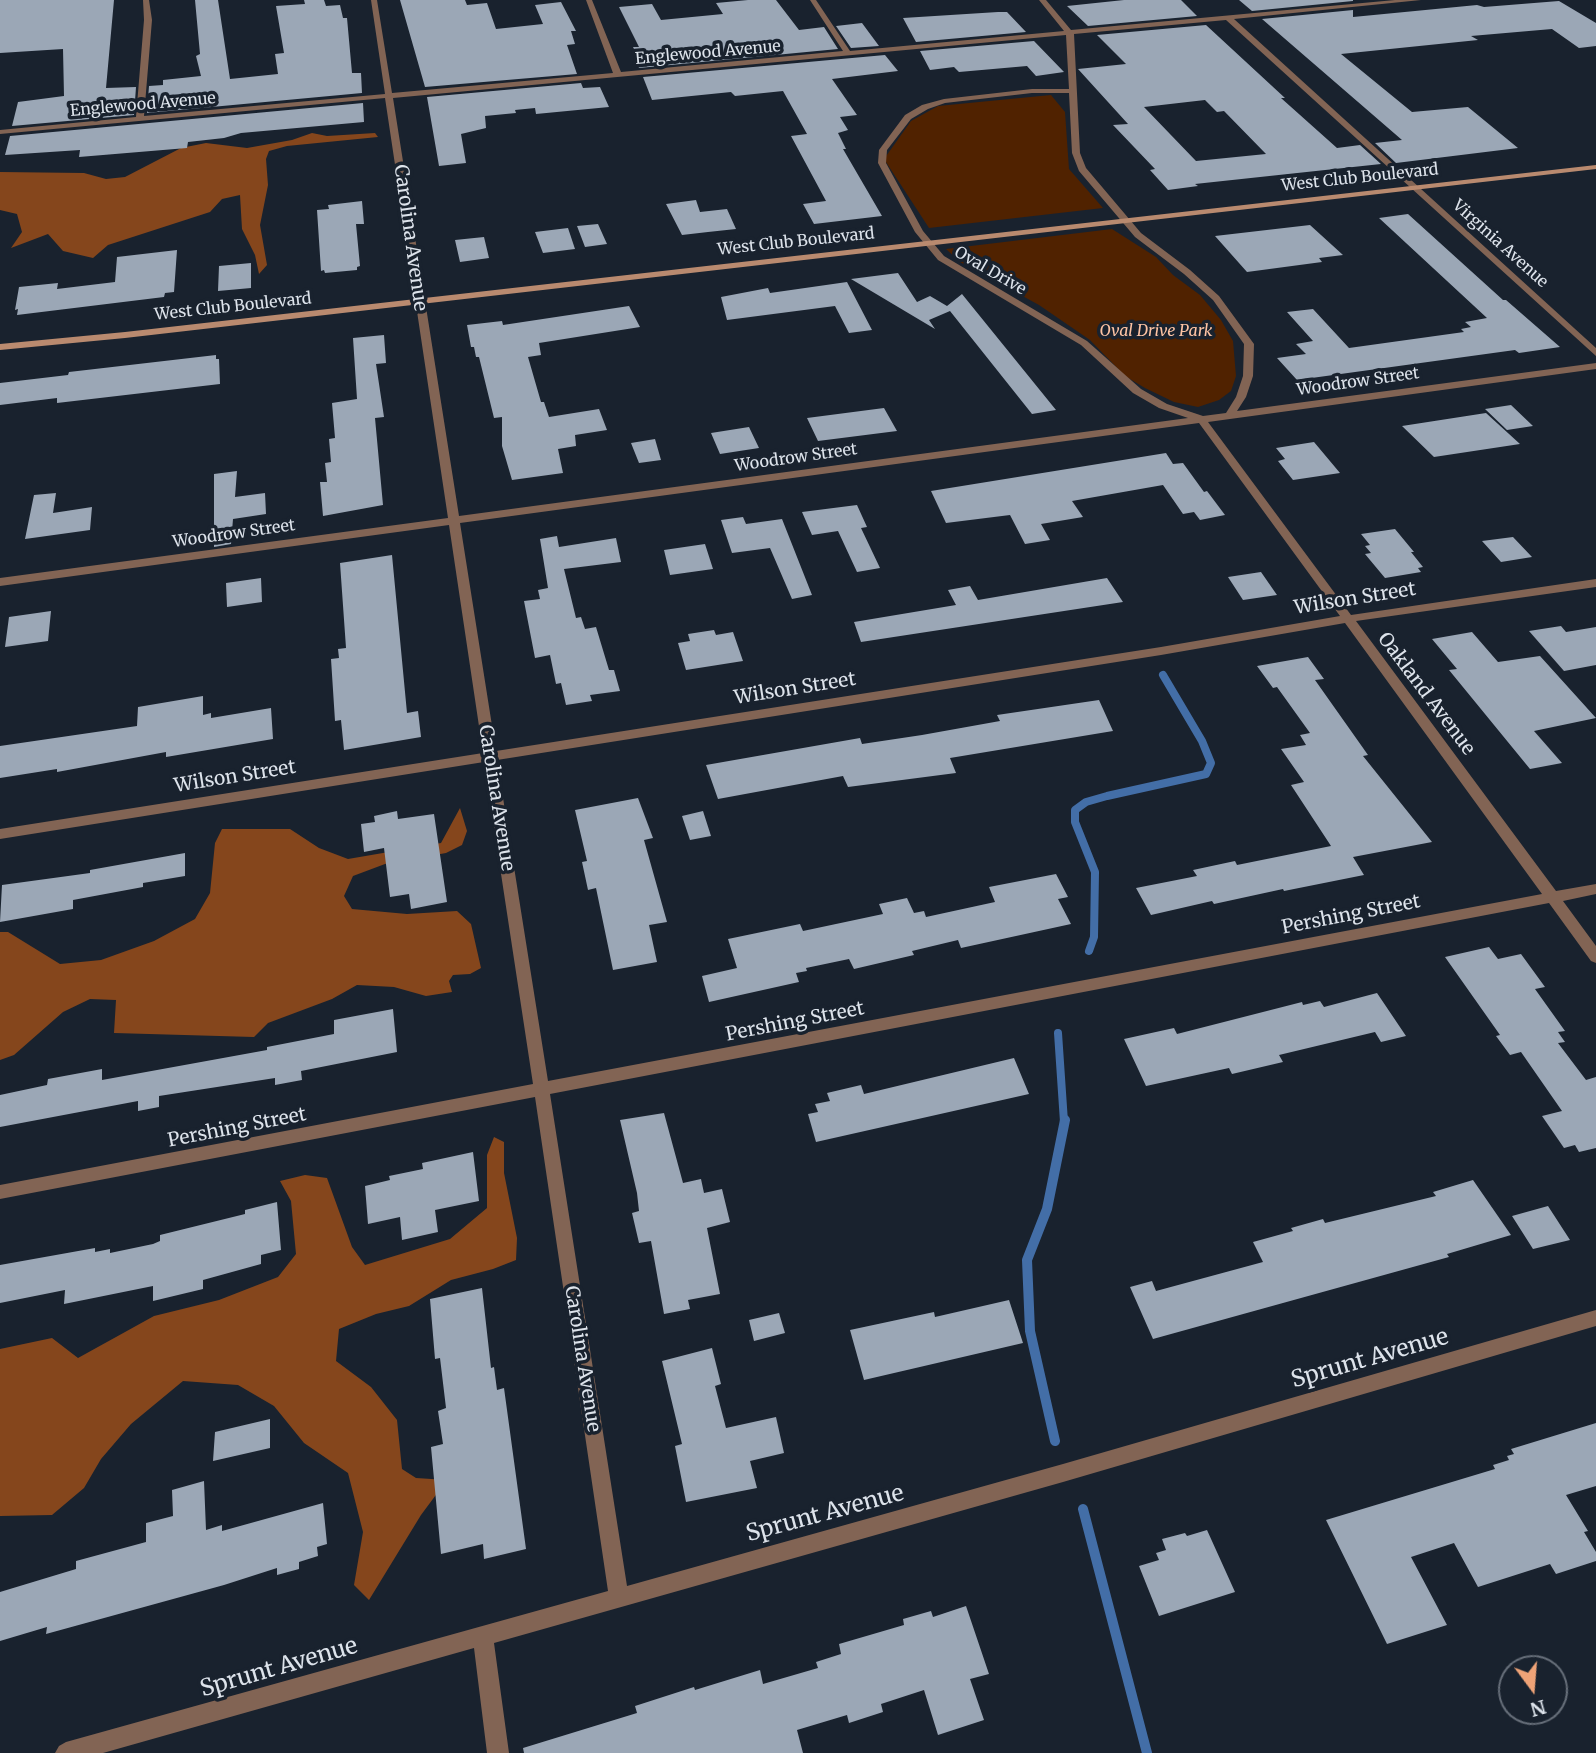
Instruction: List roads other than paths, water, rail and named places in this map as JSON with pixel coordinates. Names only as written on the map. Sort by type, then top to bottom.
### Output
[{"type":"street","points":[[140,119],[148,20],[146,0]]},
{"type":"street","name":"Carolina Avenue","points":[[374,0],[619,1596]]},
{"type":"street","points":[[589,0],[618,75]]},
{"type":"street","points":[[813,0],[848,54]]},
{"type":"street","points":[[1042,0],[1070,33],[1076,153],[1082,169],[1138,235],[1216,298],[1249,344],[1248,376],[1241,397],[1230,416]]},
{"type":"street","name":"Englewood Avenue","points":[[0,132],[1418,0]]},
{"type":"street","name":"Virginia Avenue","points":[[1227,18],[1596,353]]},
{"type":"street","name":"Oval Drive","points":[[1072,91],[1032,91],[944,101],[925,107],[908,117],[883,150],[882,163],[916,229],[941,258],[1084,343],[1138,391],[1163,406],[1201,419]]},
{"type":"street","name":"West Club Boulevard","points":[[0,346],[1596,167]]},
{"type":"street","name":"Woodrow Street","points":[[0,582],[1596,366]]},
{"type":"street","name":"Oakland Avenue","points":[[1201,419],[1596,957]]},
{"type":"street","name":"Wilson Street","points":[[0,834],[1161,651],[1346,619],[1596,583]]},
{"type":"street","name":"Pershing Street","points":[[0,1192],[1596,889]]},
{"type":"street","name":"Sprunt Avenue","points":[[66,1753],[619,1596],[1063,1474],[1596,1318]]},
{"type":"street","points":[[483,1636],[498,1753]]},
{"type":"waterway","points":[[1089,951],[1094,937],[1095,872],[1075,822],[1075,810],[1086,802],[1107,796],[1206,774],[1211,763],[1202,741],[1163,675]]},
{"type":"waterway","points":[[1058,1033],[1064,1122]]},
{"type":"waterway","points":[[1055,1441],[1030,1331],[1027,1260],[1047,1209],[1065,1120]]},
{"type":"waterway","points":[[1083,1509],[1147,1753]]},
{"type":"park label","name":"Oval Drive Park","points":[[1156,331]]}]
